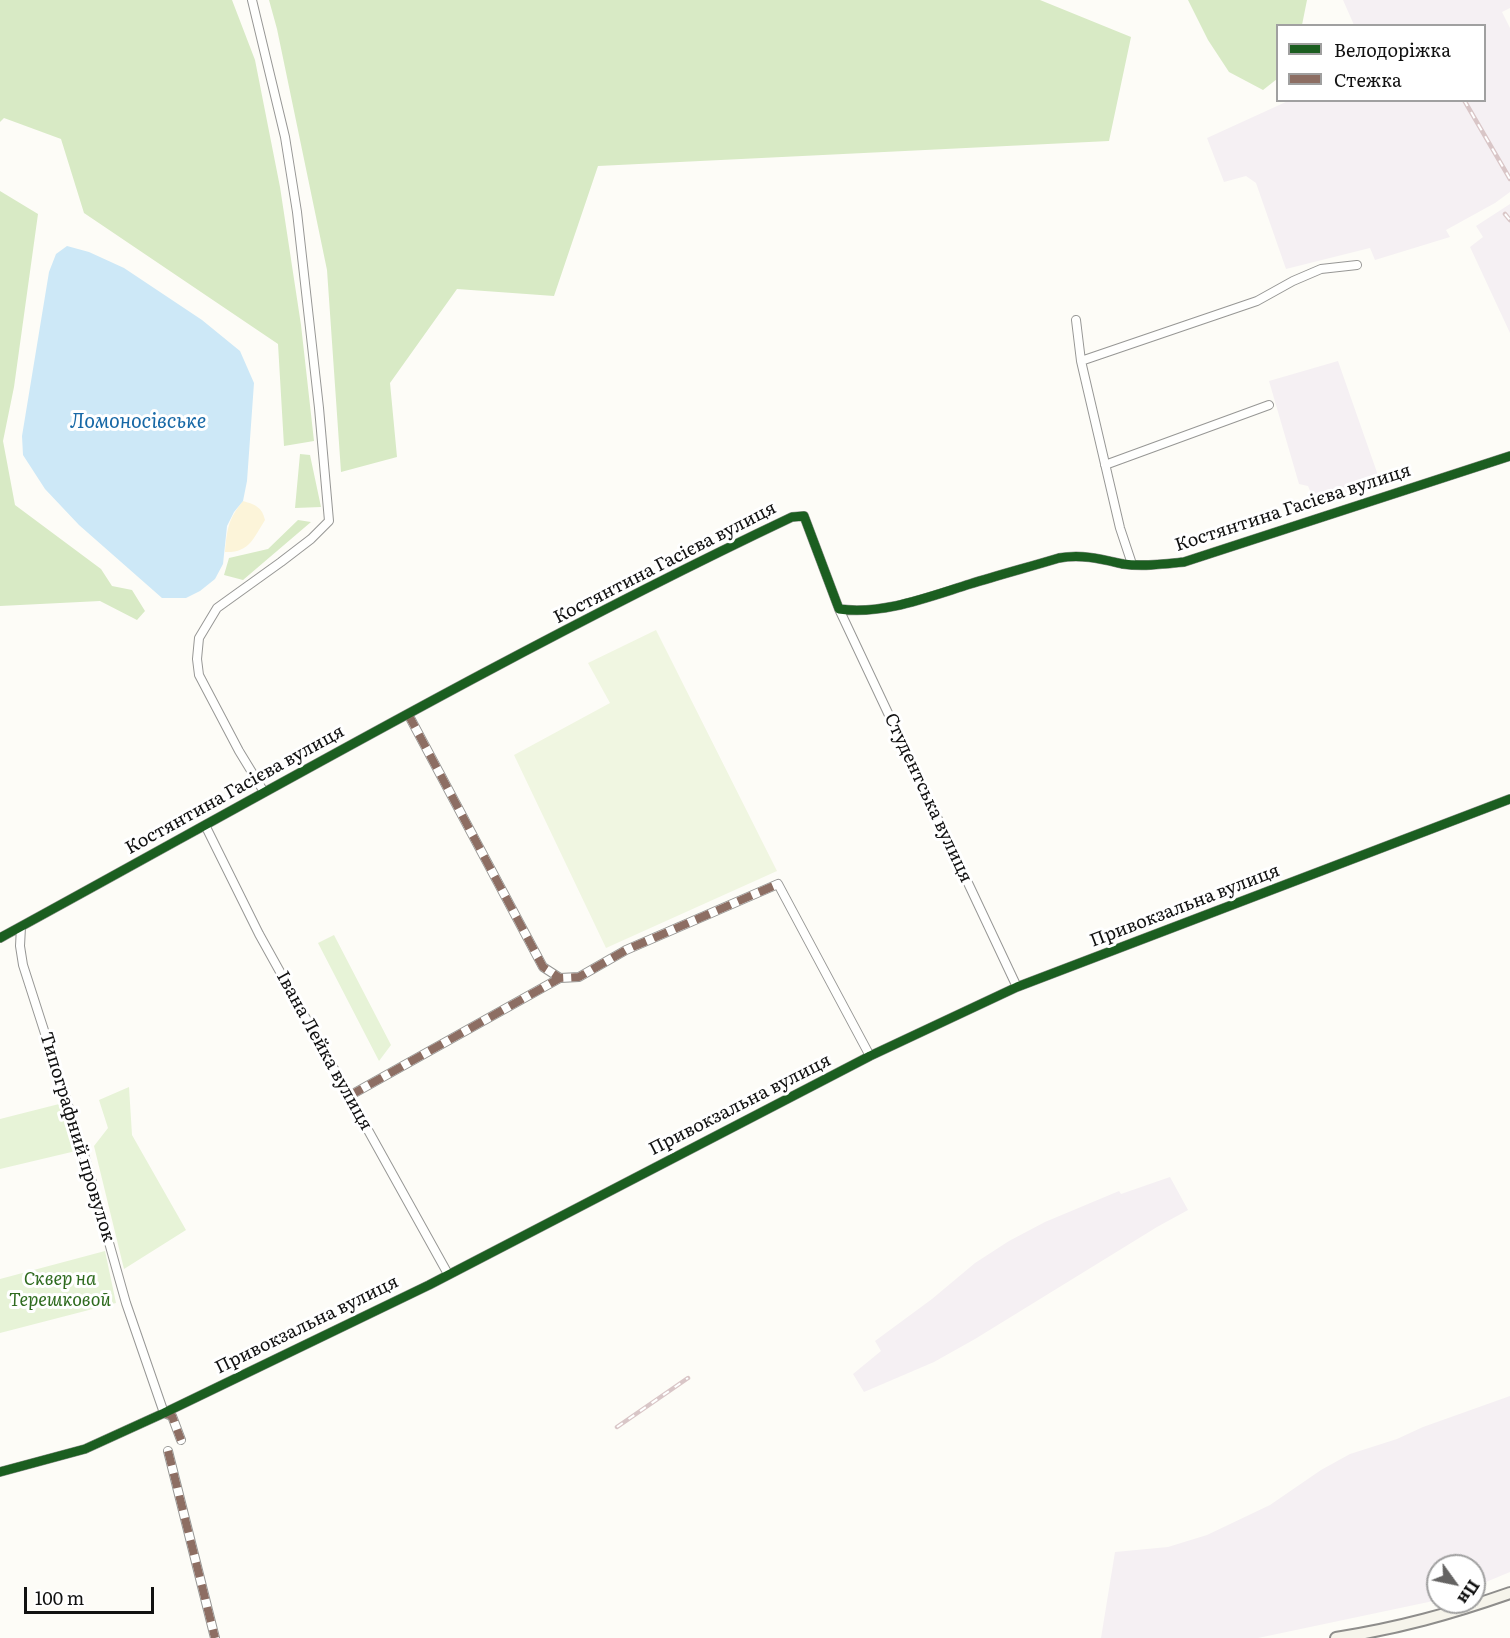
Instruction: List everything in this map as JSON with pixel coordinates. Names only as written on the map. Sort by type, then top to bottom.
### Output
[{"type":"main road","points":[[1336,1638],[1390,1629],[1445,1615],[1510,1593]]},
{"type":"street","points":[[252,0],[285,137],[297,212],[329,521],[288,556],[217,608],[199,638],[197,659],[199,675],[239,751],[264,792]]},
{"type":"street","points":[[1081,361],[1257,301],[1321,269],[1357,265]]},
{"type":"street","points":[[1076,320],[1081,361],[1120,528],[1132,564]]},
{"type":"street","points":[[1105,465],[1269,405]]},
{"type":"street","name":"Костянтина Гасієва вулиця","points":[[0,938],[408,714],[643,590],[792,517],[804,516],[839,609],[858,612],[881,609],[1076,555],[1132,564],[1159,565],[1184,562],[1510,456]]},
{"type":"street","name":"Студентська вулиця","points":[[839,609],[1017,987]]},
{"type":"street","points":[[408,714],[543,967],[560,978]]},
{"type":"street","name":"Привокзальна вулиця","points":[[0,1472],[85,1449],[164,1413],[448,1274],[870,1056],[1017,987],[1510,799]]},
{"type":"street","name":"Івана Лейка вулиця","points":[[205,825],[259,934],[448,1274]]},
{"type":"street","points":[[349,1096],[560,978],[579,977],[626,950],[778,884],[870,1056]]},
{"type":"street","name":"Типографний провулок","points":[[21,927],[20,946],[23,966],[83,1151],[126,1304],[164,1413],[171,1416],[181,1440]]},
{"type":"street","points":[[168,1451],[215,1638]]},
{"type":"shaded area","points":[[1343,0],[1510,0],[1510,8],[1502,12],[1510,28],[1510,192],[1495,203],[1446,230],[1450,237],[1375,260],[1370,248],[1286,269],[1256,183],[1246,176],[1224,182],[1207,138],[1286,102],[1486,102],[1486,24],[1354,24]]},
{"type":"shaded area","points":[[1510,204],[1510,333],[1470,247],[1483,237],[1476,226]]},
{"type":"shaded area","points":[[1338,361],[1380,481],[1376,483],[1377,489],[1316,505],[1308,486],[1299,484],[1269,381]]},
{"type":"shaded area","points":[[1170,1177],[1188,1210],[975,1339],[934,1362],[864,1392],[853,1374],[881,1351],[875,1341],[932,1299],[975,1263],[1045,1222],[1119,1191],[1121,1194]]},
{"type":"shaded area","points":[[1510,1396],[1510,1572],[1486,1582],[1486,1554],[1426,1554],[1426,1603],[1258,1638],[1101,1638],[1115,1552],[1168,1547],[1207,1535],[1270,1505],[1321,1470],[1350,1454],[1397,1439],[1423,1427]]},
{"type":"green space","points":[[0,0],[232,0],[255,60],[280,187],[301,325],[314,441],[284,446],[278,344],[84,213],[61,139],[4,118],[0,122]]},
{"type":"green space","points":[[269,0],[1040,0],[1131,37],[1109,141],[598,166],[554,296],[457,289],[390,383],[397,457],[341,472],[327,270]]},
{"type":"green space","points":[[1188,0],[1307,0],[1302,24],[1276,24],[1276,80],[1263,90],[1229,72],[1208,40]]},
{"type":"green space","points":[[0,191],[38,214],[14,387],[3,441],[15,505],[101,569],[112,586],[132,590],[145,611],[137,620],[100,601],[0,606]]},
{"type":"green space","points":[[300,454],[310,455],[321,507],[295,508]]},
{"type":"green space","points":[[298,520],[311,522],[243,580],[224,575],[229,558],[268,549]]},
{"type":"green space","points":[[656,630],[777,871],[606,948],[514,755],[610,703],[588,663]]},
{"type":"green space","points":[[334,935],[391,1045],[379,1061],[318,943]]},
{"type":"green space","points":[[129,1087],[132,1135],[186,1230],[124,1269],[94,1146],[108,1128],[99,1100]]},
{"type":"green space","points":[[63,1103],[80,1150],[0,1169],[0,1119]]},
{"type":"green space","name":"Сквер на Терешковой","points":[[105,1251],[116,1303],[0,1333],[0,1279]]},
{"type":"sand","points":[[243,501],[258,507],[265,520],[249,544],[240,550],[225,552],[229,525]]},
{"type":"water","name":"Ломоносівське","points":[[67,246],[89,252],[124,268],[202,320],[240,351],[254,383],[247,481],[243,501],[227,526],[223,564],[215,579],[200,591],[186,598],[162,598],[79,525],[45,489],[23,455],[22,436],[49,272],[56,254]]},
{"type":"railway","points":[[1465,102],[1510,179]]},
{"type":"railway","points":[[1505,214],[1510,220]]},
{"type":"railway","points":[[617,1427],[688,1378]]},
{"type":"marked path","points":[[408,714],[543,967],[560,978]]},
{"type":"marked path","points":[[349,1096],[560,978],[579,977],[626,950],[778,884]]},
{"type":"marked path","points":[[164,1413],[172,1416],[181,1440]]},
{"type":"marked path","points":[[168,1451],[215,1638]]},
{"type":"cycle path","points":[[0,938],[492,669],[691,566],[792,517],[804,516],[839,609],[872,609],[922,599],[1059,558],[1084,557],[1138,565],[1184,562],[1510,456]]},
{"type":"cycle path","points":[[0,1472],[85,1449],[164,1413],[429,1285],[870,1056],[1017,987],[1510,799]]}]
